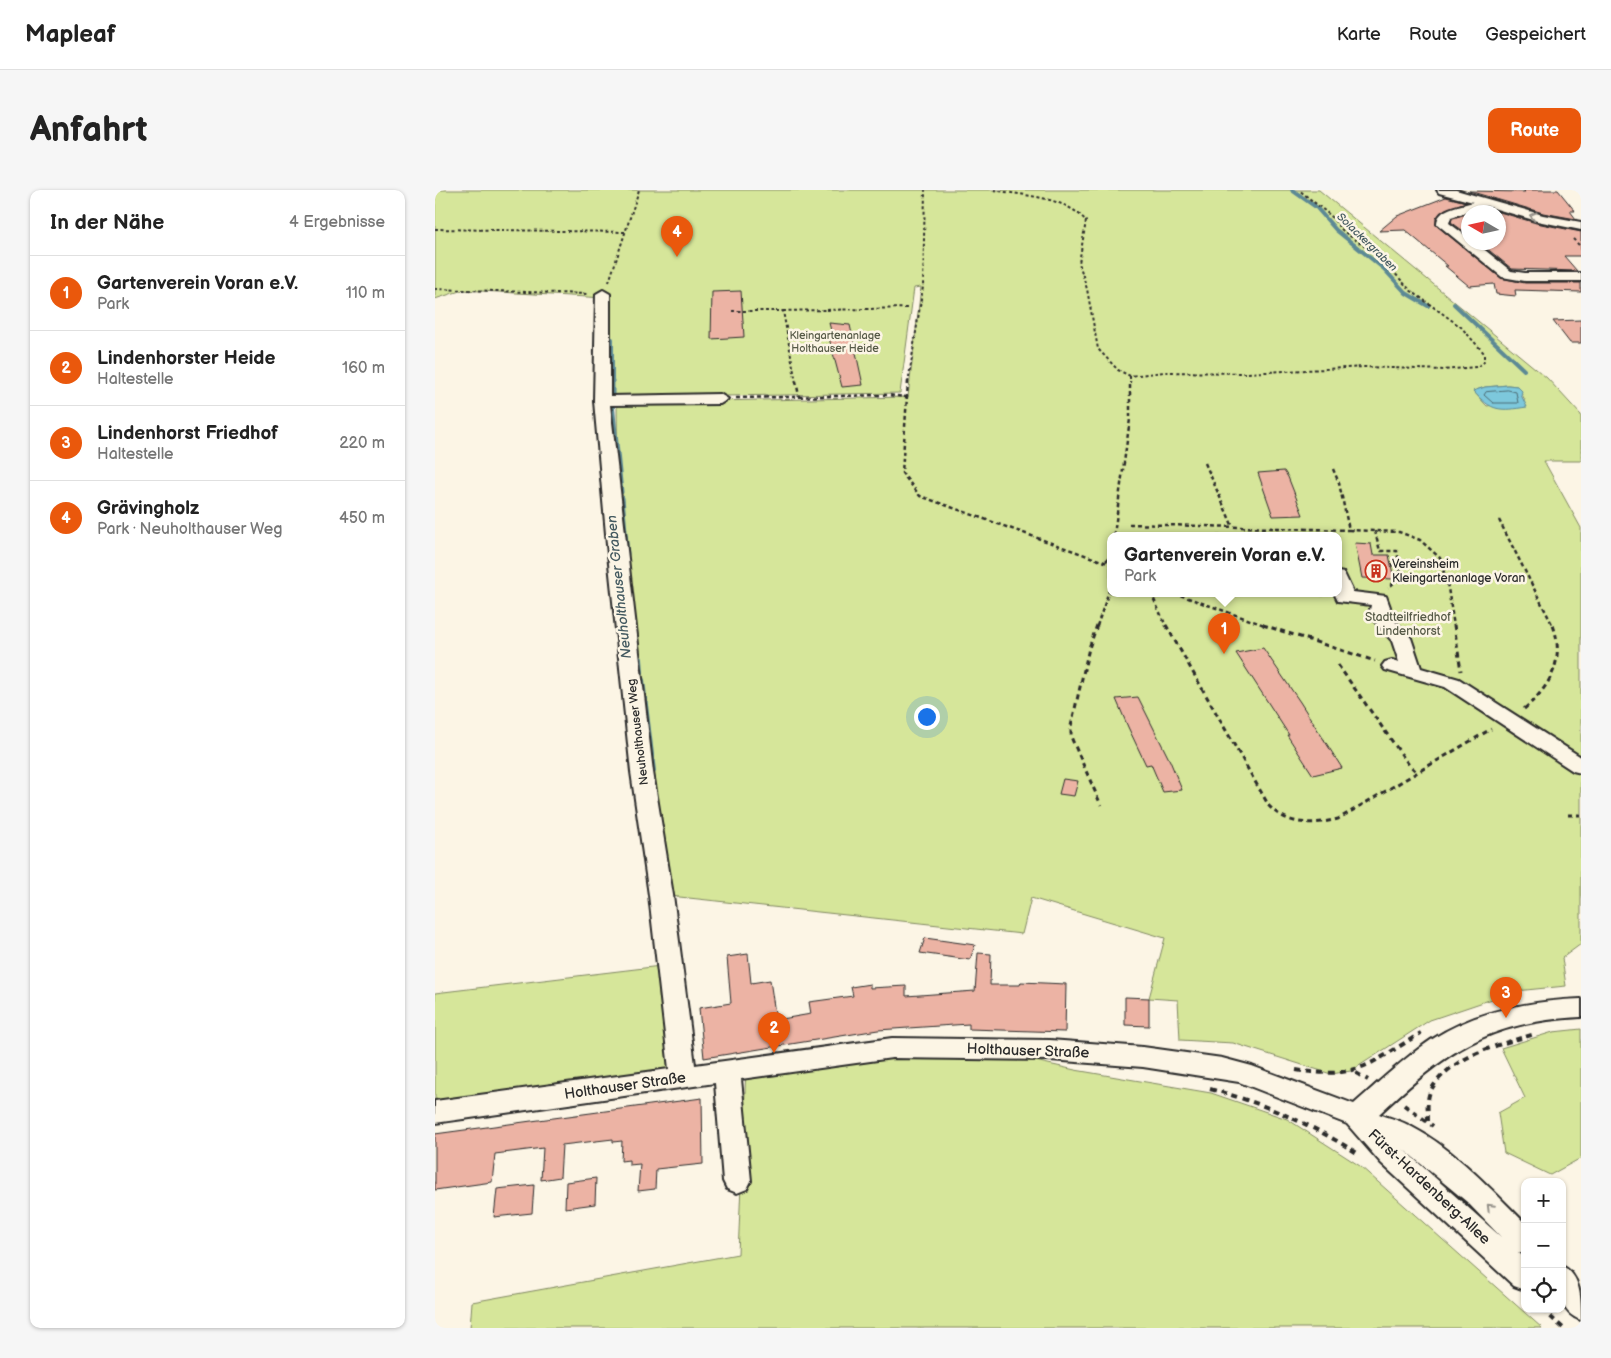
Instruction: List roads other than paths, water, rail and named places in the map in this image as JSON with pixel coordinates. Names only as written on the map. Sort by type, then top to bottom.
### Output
[{"type":"street","points":[[1443,190],[1483,203],[1560,223],[1581,226]]},
{"type":"street","points":[[1483,203],[1447,214],[1443,219],[1443,224],[1507,274],[1525,277],[1581,276]]},
{"type":"street","name":"Neuholthauser Weg","points":[[603,294],[602,401],[641,763],[661,895],[683,1078]]},
{"type":"street","points":[[602,401],[720,399]]},
{"type":"street","points":[[1342,588],[1345,596],[1379,600],[1381,607],[1378,615],[1396,636],[1401,638],[1412,671]]},
{"type":"street","points":[[1392,666],[1452,683],[1581,766]]},
{"type":"street","points":[[1357,1118],[1414,1068],[1455,1038],[1492,1022],[1533,1011],[1581,1008]]},
{"type":"street","name":"Holthauser Straße","points":[[435,1112],[891,1048],[1050,1050],[1143,1056],[1243,1073],[1306,1095],[1357,1118]]},
{"type":"street","points":[[727,1072],[737,1181]]},
{"type":"street","name":"Fürst-Hardenberg-Allee","points":[[1357,1118],[1402,1134],[1426,1150],[1477,1194],[1521,1238]]},
{"type":"street","name":"Fürst-Hardenberg-Allee","points":[[1357,1118],[1387,1151],[1521,1273]]},
{"type":"street","points":[[1566,1285],[1581,1307]]},
{"type":"street","points":[[1566,1310],[1581,1318]]},
{"type":"water","points":[[1517,386],[1522,391],[1521,395],[1527,407],[1497,408],[1486,403],[1473,391],[1485,387]]},
{"type":"waterway","name":"Solackergraben","points":[[1292,190],[1316,207],[1336,230],[1384,269],[1406,293],[1428,306]]},
{"type":"waterway","points":[[1454,304],[1524,370]]},
{"type":"waterway","name":"Neuholthauser Graben","points":[[612,339],[612,399]]},
{"type":"waterway","name":"Neuholthauser Graben","points":[[612,404],[621,492]]},
{"type":"waterway","name":"Neuholthauser Graben","points":[[622,498],[627,554]]},
{"type":"waterway","name":"Neuholthauser Graben","points":[[640,659],[641,672]]},
{"type":"waterway","name":"Neuholthauser Graben","points":[[642,680],[653,771]]},
{"type":"place","name":"Grävingholz","points":[[677,257]]},
{"type":"place","name":"Vereinsheim Kleingartenanlage Voran","points":[[1376,571]]},
{"type":"place","name":"Gartenverein Voran e.V.","points":[[1224,654]]},
{"type":"place","name":"Lindenhorst Friedhof","points":[[1506,1018]]},
{"type":"place","name":"Lindenhorster Heide","points":[[774,1053]]},
{"type":"park label","name":"Kleingartenanlage Holthauser Heide","points":[[835,341]]},
{"type":"park label","name":"Stadtteilfriedhof Lindenhorst","points":[[1408,624]]}]
